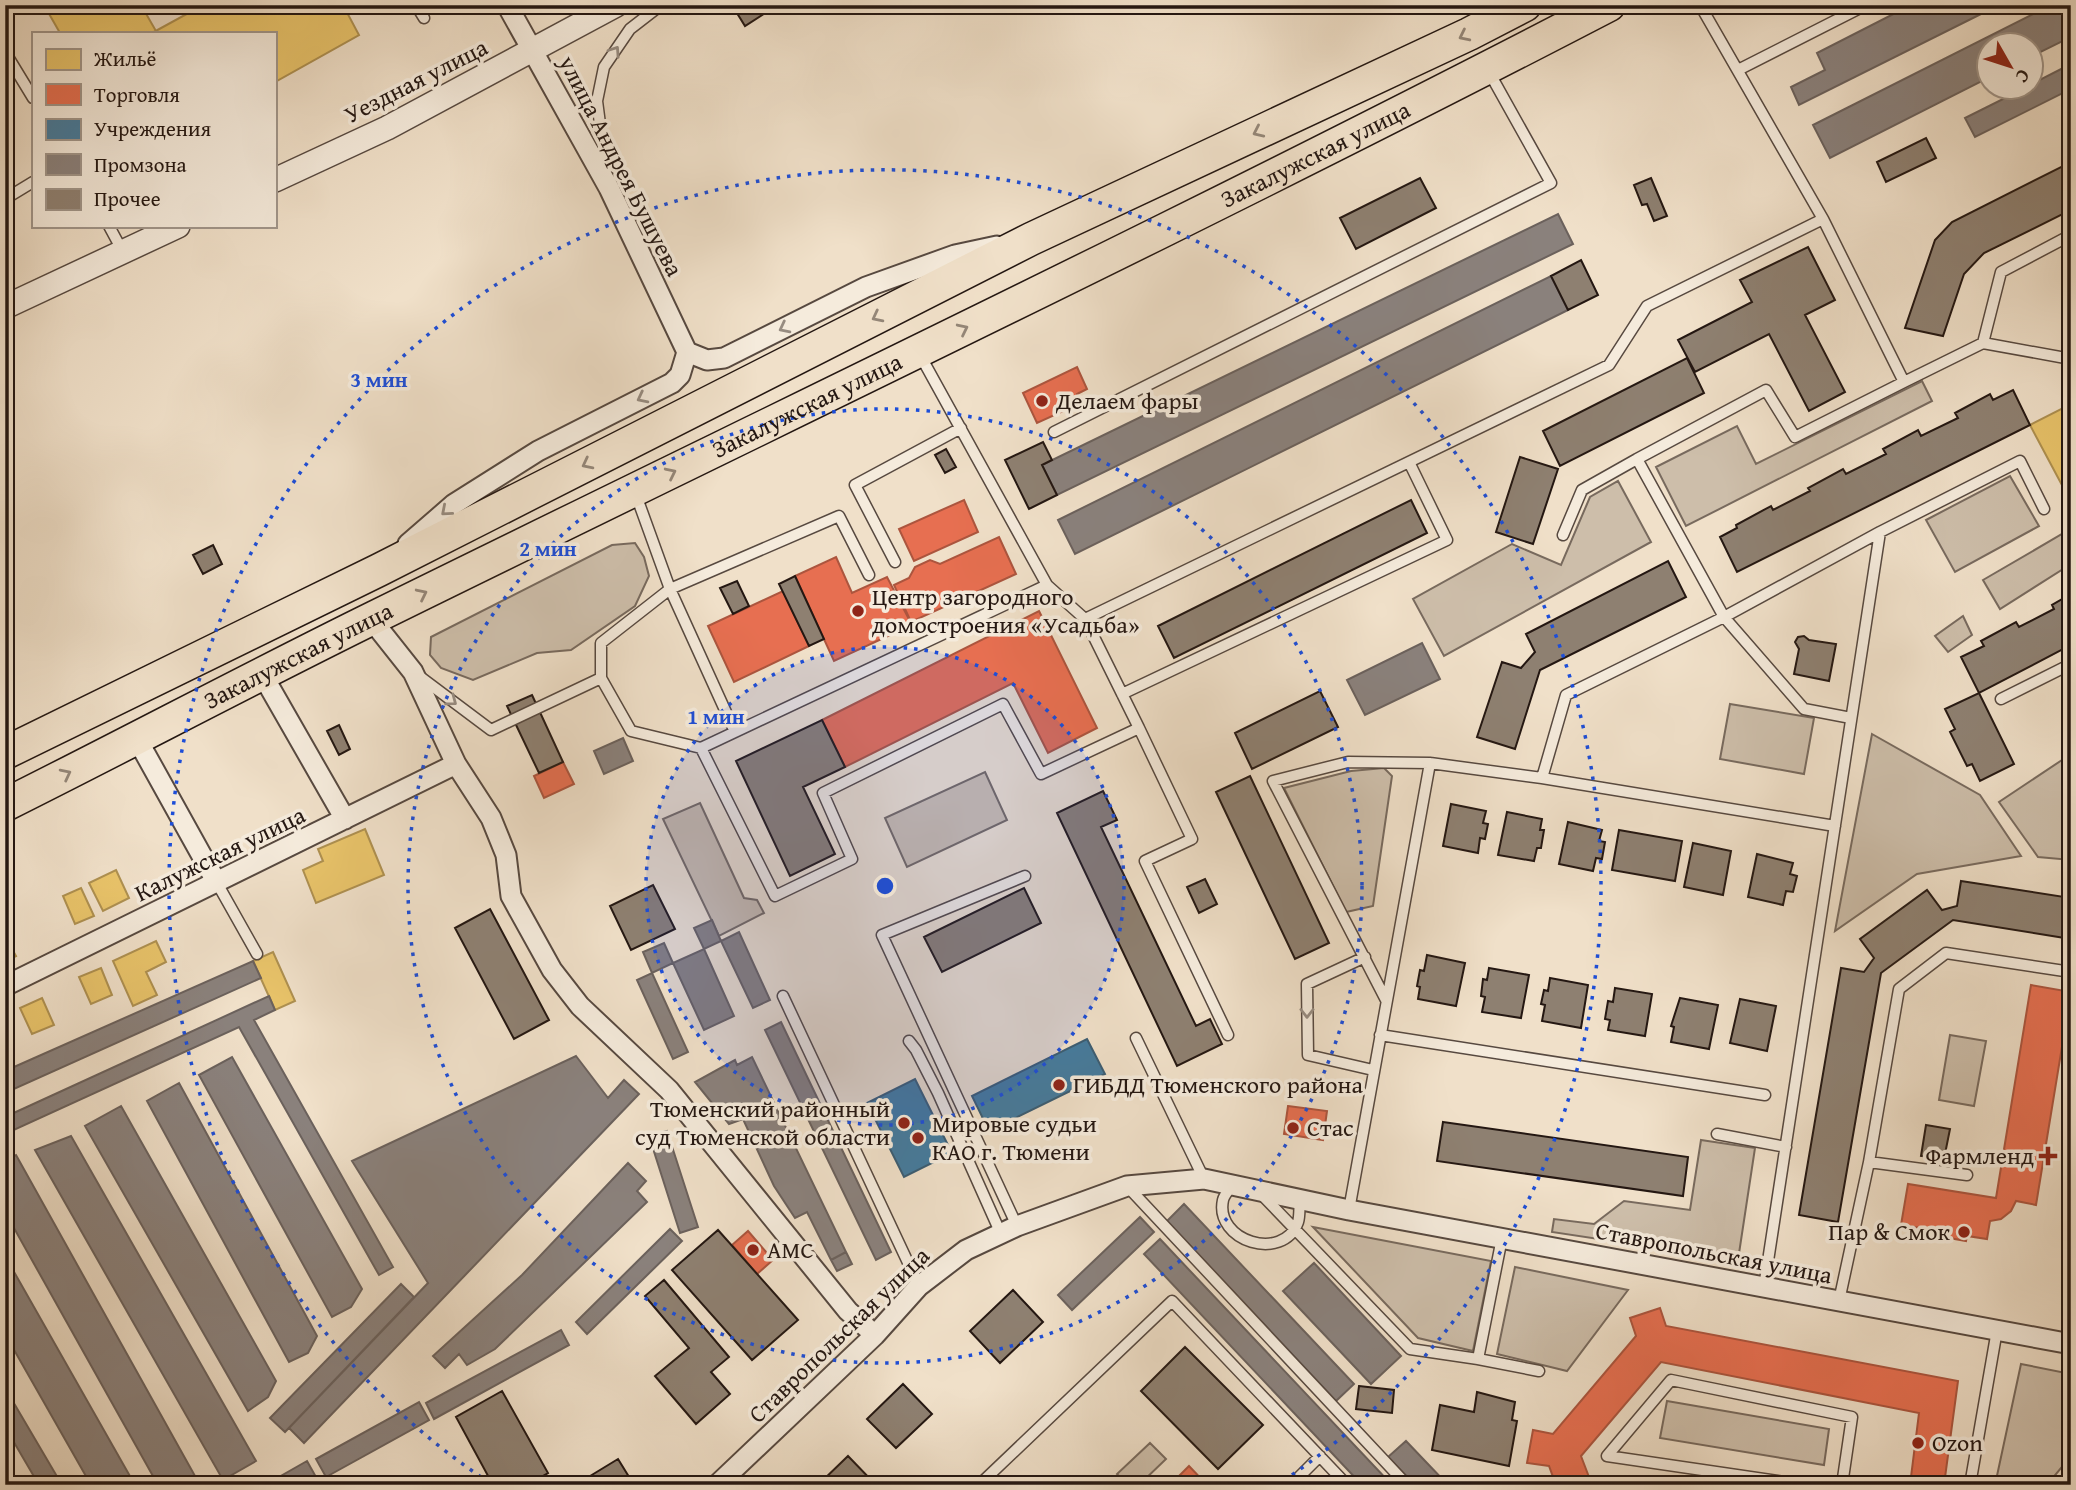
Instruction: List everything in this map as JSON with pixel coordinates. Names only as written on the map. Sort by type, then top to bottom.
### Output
[{"type":"highway","points":[[5,753],[379,570],[1031,239],[1525,5]]},
{"type":"highway","name":"Закалужская улица","points":[[5,805],[371,619],[918,352],[1487,69],[1609,5]]},
{"type":"street","name":"улица Андрея Бушуева","points":[[507,5],[609,188],[687,352]]},
{"type":"street","name":"Уездная улица","points":[[276,180],[387,128],[533,50],[587,16],[616,5]]},
{"type":"street","points":[[5,307],[174,228]]},
{"type":"street","points":[[379,570],[454,504],[538,451],[672,383],[680,375],[687,352],[708,360],[724,358],[866,287],[955,255],[1031,239]]},
{"type":"street","points":[[371,619],[413,672],[456,764],[491,818],[506,855],[511,896],[552,970],[580,1006],[669,1090],[848,1311],[875,1335]]},
{"type":"street","points":[[262,674],[345,819]]},
{"type":"street","points":[[137,739],[217,883]]},
{"type":"street","name":"Калужская улица","points":[[5,986],[456,764]]},
{"type":"street","name":"Ставропольская улица","points":[[717,1485],[875,1335],[919,1286],[966,1250],[1009,1230],[1127,1186],[1204,1179],[1349,1210],[2071,1344]]},
{"type":"lane","points":[[416,5],[424,18]]},
{"type":"lane","points":[[609,188],[597,101],[604,67],[629,29],[661,5]]},
{"type":"lane","points":[[1700,5],[1823,219],[1904,382]]},
{"type":"lane","points":[[1738,70],[1866,5]]},
{"type":"lane","points":[[5,52],[32,96]]},
{"type":"lane","points":[[1054,432],[1551,183],[1487,69]]},
{"type":"lane","points":[[5,200],[32,183]]},
{"type":"lane","points":[[1085,619],[1609,365],[1647,306],[1823,219]]},
{"type":"lane","points":[[110,228],[122,252]]},
{"type":"lane","points":[[1983,343],[2001,272],[2071,235]]},
{"type":"lane","points":[[1563,535],[1582,490],[1766,390],[1795,437],[1983,343],[2071,359]]},
{"type":"lane","points":[[918,352],[1047,585],[1085,619],[1192,839],[1145,860],[1228,1035]]},
{"type":"lane","points":[[895,562],[855,485],[961,428]]},
{"type":"lane","points":[[1637,459],[1724,617],[1804,709],[1852,718]]},
{"type":"lane","points":[[1542,778],[1566,695],[1724,617],[1880,532],[2020,461],[2044,509]]},
{"type":"lane","points":[[1122,694],[1447,540],[1409,462]]},
{"type":"lane","points":[[635,491],[670,589],[735,732]]},
{"type":"lane","points":[[869,575],[839,516],[670,589],[601,643],[601,678],[631,731],[701,748],[1047,585]]},
{"type":"lane","points":[[1764,1287],[1880,532]]},
{"type":"lane","points":[[2001,699],[2071,664]]},
{"type":"lane","points":[[413,672],[491,730],[601,678]]},
{"type":"lane","points":[[701,748],[775,896],[852,859],[823,793],[1003,704],[1041,774],[1139,728]]},
{"type":"lane","points":[[1386,1000],[1273,781],[1348,762],[1430,763],[1542,778],[1836,826]]},
{"type":"lane","points":[[1349,1210],[1430,763]]},
{"type":"lane","points":[[1009,1230],[883,935],[1025,876]]},
{"type":"lane","points":[[217,883],[257,954]]},
{"type":"lane","points":[[1839,1301],[1869,1162],[1899,989],[1946,953],[2071,972]]},
{"type":"lane","points":[[1365,957],[1307,984],[1308,1055],[1373,1070]]},
{"type":"lane","points":[[783,996],[919,1286]]},
{"type":"lane","points":[[1380,1035],[1765,1095]]},
{"type":"lane","points":[[1136,1038],[1204,1179]]},
{"type":"lane","points":[[909,1041],[1009,1230]]},
{"type":"lane","points":[[1717,1134],[1786,1147]]},
{"type":"lane","points":[[1869,1162],[1967,1175]]},
{"type":"lane","points":[[1127,1186],[1407,1485]]},
{"type":"lane","points":[[1232,1186],[1223,1200],[1224,1215],[1231,1229],[1258,1245],[1275,1244],[1294,1228],[1298,1223],[1300,1200]]},
{"type":"lane","points":[[1260,1192],[1410,1349],[1539,1371]]},
{"type":"lane","points":[[1478,1359],[1502,1238]]},
{"type":"lane","points":[[979,1485],[1172,1301],[1347,1485]]},
{"type":"lane","points":[[1970,1485],[1997,1330]]},
{"type":"lane","points":[[1805,1485],[1607,1456],[1671,1380],[1852,1417],[1842,1485]]},
{"type":"lane","points":[[1291,1485],[1320,1456]]},
{"type":"shaded area","points":[[1922,381],[1932,401],[1686,526],[1656,467],[1737,426],[1756,464]]},
{"type":"shaded area","points":[[2010,476],[2039,526],[1955,572],[1926,520]]},
{"type":"shaded area","points":[[1618,481],[1651,542],[1444,656],[1413,599],[1512,544],[1561,565],[1590,497]]},
{"type":"shaded area","points":[[2062,534],[2071,552],[2071,564],[2000,609],[1983,580]]},
{"type":"shaded area","points":[[635,543],[644,557],[649,576],[635,606],[571,650],[537,653],[473,680],[441,668],[430,655],[431,637],[612,545]]},
{"type":"shaded area","points":[[1963,616],[1972,635],[1948,652],[1935,636]]},
{"type":"shaded area","points":[[1730,704],[1814,718],[1804,774],[1720,759]]},
{"type":"shaded area","points":[[1872,734],[1980,795],[2021,856],[1917,874],[1835,931]]},
{"type":"shaded area","points":[[2071,754],[2071,860],[2038,857],[1999,802]]},
{"type":"shaded area","points":[[1384,768],[1392,776],[1373,906],[1346,912],[1284,788],[1351,771]]},
{"type":"shaded area","points":[[985,772],[1007,820],[907,867],[885,818]]},
{"type":"shaded area","points":[[700,803],[744,898],[757,900],[764,913],[719,936],[663,819]]},
{"type":"shaded area","points":[[1950,1035],[1986,1041],[1974,1106],[1939,1100]]},
{"type":"shaded area","points":[[1701,1140],[1755,1148],[1738,1260],[1552,1232],[1554,1219],[1594,1224],[1624,1201],[1690,1210]]},
{"type":"shaded area","points":[[1313,1227],[1491,1261],[1473,1351],[1418,1338]]},
{"type":"shaded area","points":[[1515,1267],[1628,1290],[1567,1371],[1497,1354]]},
{"type":"shaded area","points":[[2021,1364],[2071,1374],[2071,1456],[2047,1485],[1995,1485]]},
{"type":"shaded area","points":[[1667,1401],[1829,1429],[1824,1465],[1660,1438]]},
{"type":"shaded area","points":[[1150,1443],[1166,1459],[1139,1485],[1127,1485],[1117,1474]]},
{"type":"building: Жильё","points":[[44,5],[141,5],[156,31],[154,32],[59,32]]},
{"type":"building: Жильё","points":[[203,5],[343,5],[359,35],[276,81],[276,32],[154,32]]},
{"type":"building: Жильё","points":[[2067,406],[2071,413],[2071,502],[2030,425]]},
{"type":"building: Жильё","points":[[365,829],[384,875],[316,903],[303,870],[323,861],[318,849]]},
{"type":"building: Жильё","points":[[116,870],[129,898],[103,911],[89,883]]},
{"type":"building: Жильё","points":[[81,888],[94,916],[75,924],[63,896]]},
{"type":"building: Жильё","points":[[5,936],[16,956],[5,962]]},
{"type":"building: Жильё","points":[[156,941],[166,962],[146,972],[157,995],[133,1006],[113,961]]},
{"type":"building: Жильё","points":[[273,952],[295,1001],[275,1010],[253,961]]},
{"type":"building: Жильё","points":[[101,968],[112,995],[91,1004],[79,977]]},
{"type":"building: Жильё","points":[[42,998],[54,1025],[32,1034],[20,1008]]},
{"type":"building: Торговля","points":[[1077,367],[1087,389],[1077,394],[1081,403],[1037,423],[1023,393]]},
{"type":"building: Торговля","name":"Центр загородного домостроения «Усадьба»","points":[[964,500],[978,532],[914,561],[899,529]]},
{"type":"building: Торговля","name":"Центр загородного домостроения «Усадьба»","points":[[999,537],[1016,574],[911,622],[894,585],[909,578],[915,567],[930,560],[940,564]]},
{"type":"building: Торговля","name":"Центр загородного домостроения «Усадьба»","points":[[836,557],[852,593],[887,577],[912,625],[834,661],[795,576]]},
{"type":"building: Торговля","name":"Центр загородного домостроения «Усадьба»","points":[[783,591],[809,646],[734,682],[708,626]]},
{"type":"building: Торговля","points":[[1039,611],[1097,728],[1048,753],[1013,683],[845,767],[822,720]]},
{"type":"building: Торговля","points":[[563,762],[574,784],[544,798],[534,776]]},
{"type":"building: Торговля","points":[[2031,985],[2071,992],[2036,1205],[2016,1201],[2011,1211],[2001,1219],[1990,1221],[1987,1239],[1967,1236],[1966,1241],[1921,1233],[1922,1228],[1901,1225],[1908,1184],[1996,1198]]},
{"type":"building: Торговля","points":[[1288,1106],[1327,1111],[1323,1140],[1284,1134]]},
{"type":"building: Торговля","points":[[748,1231],[773,1260],[757,1274],[732,1245]]},
{"type":"building: Торговля","points":[[1660,1308],[1666,1326],[1958,1381],[1944,1485],[1910,1485],[1919,1413],[1661,1362],[1581,1456],[1592,1485],[1556,1485],[1549,1466],[1527,1463],[1533,1430],[1553,1434],[1636,1336],[1630,1318]]},
{"type":"building: Торговля","points":[[1189,1466],[1207,1485],[1170,1485]]},
{"type":"building: Учреждения","points":[[1087,1039],[1105,1074],[989,1131],[972,1096]]},
{"type":"building: Учреждения","points":[[915,1079],[952,1153],[904,1177],[867,1103]]},
{"type":"building: Промзона","points":[[1911,5],[1999,5],[1799,105],[1791,87],[1825,70],[1817,53]]},
{"type":"building: Промзона","points":[[2051,5],[2071,5],[2071,37],[2044,50],[2044,32],[1997,32]]},
{"type":"building: Промзона","points":[[1974,44],[1974,85],[1830,158],[1813,125]]},
{"type":"building: Промзона","points":[[2071,64],[2071,89],[1975,137],[1965,118],[1997,102],[2044,102],[2044,78]]},
{"type":"building: Промзона","points":[[1558,214],[1573,244],[1057,495],[1042,465]]},
{"type":"building: Промзона","points":[[1551,276],[1568,310],[1075,554],[1058,520]]},
{"type":"building: Промзона","points":[[1422,643],[1440,679],[1365,715],[1347,680]]},
{"type":"building: Промзона","points":[[623,738],[633,761],[604,774],[594,751]]},
{"type":"building: Промзона","points":[[712,920],[721,941],[704,949],[694,928]]},
{"type":"building: Промзона","points":[[739,932],[770,1000],[753,1008],[721,941]]},
{"type":"building: Промзона","points":[[664,943],[673,963],[652,973],[643,952]]},
{"type":"building: Промзона","points":[[704,949],[734,1016],[704,1030],[673,963]]},
{"type":"building: Промзона","points":[[253,961],[261,978],[5,1093],[5,1071]]},
{"type":"building: Промзона","points":[[652,973],[688,1052],[673,1059],[637,980]]},
{"type":"building: Промзона","points":[[269,996],[275,1010],[254,1020],[393,1267],[379,1275],[239,1027],[5,1134],[5,1117]]},
{"type":"building: Промзона","points":[[781,1022],[891,1252],[876,1260],[765,1030]]},
{"type":"building: Промзона","points":[[576,1056],[608,1098],[624,1080],[639,1094],[304,1443],[289,1428],[428,1283],[352,1161]]},
{"type":"building: Промзона","points":[[232,1057],[362,1289],[351,1307],[332,1317],[199,1075]]},
{"type":"building: Промзона","points":[[752,1057],[846,1252],[831,1260],[807,1212],[795,1218],[774,1186],[743,1119],[729,1124],[695,1082],[735,1060],[737,1065]]},
{"type":"building: Промзона","points":[[179,1083],[317,1336],[308,1353],[289,1362],[147,1101]]},
{"type":"building: Промзона","points":[[121,1106],[276,1381],[268,1397],[248,1411],[85,1126]]},
{"type":"building: Промзона","points":[[667,1131],[698,1227],[680,1233],[649,1136]]},
{"type":"building: Промзона","points":[[71,1136],[256,1461],[223,1480],[35,1150]]},
{"type":"building: Промзона","points":[[16,1155],[200,1485],[158,1485],[5,1212],[5,1161]]},
{"type":"building: Промзона","points":[[628,1163],[646,1181],[637,1191],[647,1202],[495,1349],[467,1365],[459,1354],[445,1368],[433,1356],[522,1275]]},
{"type":"building: Промзона","points":[[1184,1204],[1354,1384],[1336,1401],[1167,1221]]},
{"type":"building: Промзона","points":[[1140,1217],[1154,1232],[1072,1310],[1058,1295]]},
{"type":"building: Промзона","points":[[670,1229],[682,1241],[587,1334],[576,1322]]},
{"type":"building: Промзона","points":[[1160,1239],[1392,1485],[1362,1485],[1144,1254]]},
{"type":"building: Промзона","points":[[846,1252],[852,1264],[837,1271],[831,1260]]},
{"type":"building: Промзона","points":[[5,1256],[135,1485],[91,1485],[5,1334]]},
{"type":"building: Промзона","points":[[1314,1263],[1401,1356],[1371,1384],[1283,1291]]},
{"type":"building: Промзона","points":[[401,1284],[414,1297],[285,1432],[270,1418]]},
{"type":"building: Промзона","points":[[561,1330],[569,1345],[434,1419],[426,1403]]},
{"type":"building: Промзона","points":[[5,1388],[62,1485],[39,1485],[5,1427]]},
{"type":"building: Промзона","points":[[419,1402],[429,1420],[326,1477],[316,1459]]},
{"type":"building: Промзона","points":[[1406,1441],[1448,1485],[1415,1485],[1388,1457]]},
{"type":"building: Промзона","points":[[307,1461],[316,1477],[302,1485],[265,1485]]},
{"type":"building: Прочее","points":[[732,5],[778,5],[745,26]]},
{"type":"building: Прочее","points":[[1926,138],[1936,158],[1886,182],[1877,162]]},
{"type":"building: Прочее","points":[[2071,162],[2071,210],[1984,253],[1964,274],[1943,336],[1905,328],[1935,240],[1952,222]]},
{"type":"building: Прочее","points":[[1420,178],[1436,208],[1356,249],[1340,218]]},
{"type":"building: Прочее","points":[[1651,178],[1667,216],[1654,221],[1647,204],[1642,205],[1634,185]]},
{"type":"building: Прочее","points":[[1808,247],[1835,300],[1805,315],[1845,392],[1809,411],[1769,334],[1695,372],[1678,340],[1752,302],[1740,280]]},
{"type":"building: Прочее","points":[[1581,260],[1598,295],[1568,310],[1551,276]]},
{"type":"building: Прочее","points":[[1687,358],[1704,393],[1560,466],[1543,431]]},
{"type":"building: Прочее","points":[[2013,390],[2030,425],[1737,572],[1720,537],[1737,528],[1736,525],[1771,506],[1773,510],[1810,491],[1808,488],[1843,469],[1846,474],[1886,454],[1883,449],[1918,430],[1921,436],[1958,418],[1955,413],[1990,394],[1993,400]]},
{"type":"building: Прочее","points":[[1043,442],[1052,460],[1042,465],[1057,495],[1029,509],[1005,460]]},
{"type":"building: Прочее","points":[[946,449],[956,467],[945,473],[935,455]]},
{"type":"building: Прочее","points":[[1520,457],[1558,469],[1533,544],[1496,532]]},
{"type":"building: Прочее","points":[[1411,500],[1427,533],[1174,658],[1158,626]]},
{"type":"building: Прочее","points":[[213,545],[222,564],[203,574],[193,555]]},
{"type":"building: Прочее","points":[[1668,561],[1686,597],[1540,670],[1515,749],[1477,737],[1502,662],[1521,668],[1535,652],[1526,634]]},
{"type":"building: Прочее","points":[[795,576],[824,639],[809,646],[779,584]]},
{"type":"building: Прочее","points":[[737,581],[749,606],[733,614],[720,588]]},
{"type":"building: Прочее","points":[[2071,594],[2071,645],[1979,693],[1961,657],[1984,646],[1981,641],[2016,622],[2019,627],[2054,609],[2052,605]]},
{"type":"building: Прочее","points":[[1804,636],[1809,640],[1836,644],[1829,681],[1794,674],[1799,649],[1795,642],[1798,637]]},
{"type":"building: Прочее","points":[[1320,691],[1338,727],[1252,769],[1235,733]]},
{"type":"building: Прочее","points":[[1979,693],[2014,764],[1980,781],[1972,764],[1967,766],[1950,732],[1955,729],[1945,709]]},
{"type":"building: Прочее","points":[[532,695],[563,762],[539,773],[507,706]]},
{"type":"building: Прочее","points":[[822,720],[845,767],[803,787],[835,854],[790,876],[736,761]]},
{"type":"building: Прочее","points":[[339,725],[350,749],[339,755],[327,731]]},
{"type":"building: Прочее","points":[[1250,776],[1329,943],[1295,959],[1216,792]]},
{"type":"building: Прочее","points":[[1103,791],[1117,820],[1101,827],[1196,1026],[1210,1019],[1222,1044],[1177,1066],[1057,813]]},
{"type":"building: Прочее","points":[[1451,804],[1486,811],[1483,823],[1488,824],[1485,839],[1480,838],[1478,853],[1443,846]]},
{"type":"building: Прочее","points":[[1507,812],[1542,819],[1540,830],[1544,830],[1541,848],[1537,848],[1534,861],[1498,855]]},
{"type":"building: Прочее","points":[[1568,822],[1602,830],[1599,841],[1605,842],[1602,859],[1596,858],[1593,871],[1559,864]]},
{"type":"building: Прочее","points":[[1619,830],[1682,841],[1675,881],[1612,870]]},
{"type":"building: Прочее","points":[[1693,843],[1731,851],[1723,895],[1684,887]]},
{"type":"building: Прочее","points":[[1757,854],[1793,863],[1790,874],[1797,876],[1793,892],[1786,891],[1783,905],[1748,897]]},
{"type":"building: Прочее","points":[[1205,879],[1217,904],[1199,913],[1187,887]]},
{"type":"building: Прочее","points":[[1961,881],[2071,898],[2071,939],[1953,920],[1881,973],[1838,1222],[1799,1215],[1841,968],[1864,972],[1874,958],[1860,939],[1927,890],[1942,910],[1957,906]]},
{"type":"building: Прочее","points":[[653,885],[675,929],[631,950],[610,906]]},
{"type":"building: Прочее","points":[[1024,888],[1041,923],[942,972],[924,937]]},
{"type":"building: Прочее","points":[[490,909],[549,1020],[514,1039],[455,928]]},
{"type":"building: Прочее","points":[[1427,955],[1465,963],[1456,1006],[1418,999],[1420,970],[1424,971]]},
{"type":"building: Прочее","points":[[1489,968],[1529,975],[1521,1018],[1482,1012],[1485,997],[1481,996],[1483,979],[1487,980]]},
{"type":"building: Прочее","points":[[1550,978],[1588,985],[1581,1028],[1542,1021],[1545,1005],[1541,1004],[1544,990],[1548,991]]},
{"type":"building: Прочее","points":[[1615,988],[1652,994],[1645,1036],[1608,1030],[1610,1020],[1605,1019],[1608,1001],[1613,1002]]},
{"type":"building: Прочее","points":[[1680,998],[1718,1005],[1709,1049],[1671,1042],[1674,1027],[1671,1026]]},
{"type":"building: Прочее","points":[[1740,999],[1776,1006],[1767,1051],[1730,1043]]},
{"type":"building: Прочее","points":[[1443,1122],[1688,1157],[1683,1196],[1437,1161]]},
{"type":"building: Прочее","points":[[1926,1125],[1950,1129],[1944,1159],[1921,1156]]},
{"type":"building: Прочее","points":[[718,1230],[798,1320],[752,1360],[672,1270]]},
{"type":"building: Прочее","points":[[664,1280],[729,1357],[711,1372],[730,1394],[696,1424],[655,1376],[689,1348],[645,1296]]},
{"type":"building: Прочее","points":[[1013,1290],[1043,1322],[1000,1363],[970,1331]]},
{"type":"building: Прочее","points":[[1185,1347],[1263,1425],[1218,1469],[1141,1391]]},
{"type":"building: Прочее","points":[[903,1384],[932,1414],[896,1448],[867,1419]]},
{"type":"building: Прочее","points":[[1359,1386],[1394,1390],[1392,1413],[1356,1409]]},
{"type":"building: Прочее","points":[[502,1391],[548,1473],[527,1485],[493,1485],[456,1417]]},
{"type":"building: Прочее","points":[[1477,1392],[1515,1402],[1512,1420],[1517,1421],[1509,1466],[1432,1450],[1440,1405],[1474,1412]]},
{"type":"building: Прочее","points":[[848,1456],[876,1485],[818,1485]]},
{"type":"building: Прочее","points":[[618,1459],[634,1485],[577,1485],[577,1484]]},
{"type":"place","name":"Делаем фары","points":[[1042,401]]},
{"type":"place","name":"Центр загородного домостроения «Усадьба»","points":[[858,611]]},
{"type":"place","name":"ГИБДД Тюменского района","points":[[1059,1085]]},
{"type":"place","name":"Тюменский районный суд Тюменской области","points":[[904,1123]]},
{"type":"place","name":"Стас","points":[[1293,1128]]},
{"type":"place","name":"Мировые судьи КАО г. Тюмени","points":[[918,1138]]},
{"type":"place","name":"Фармленд","points":[[2048,1156]]},
{"type":"place","name":"Пар & Смок","points":[[1964,1232]]},
{"type":"place","name":"АМС","points":[[753,1250]]},
{"type":"place","name":"Ozon","points":[[1918,1443]]}]
